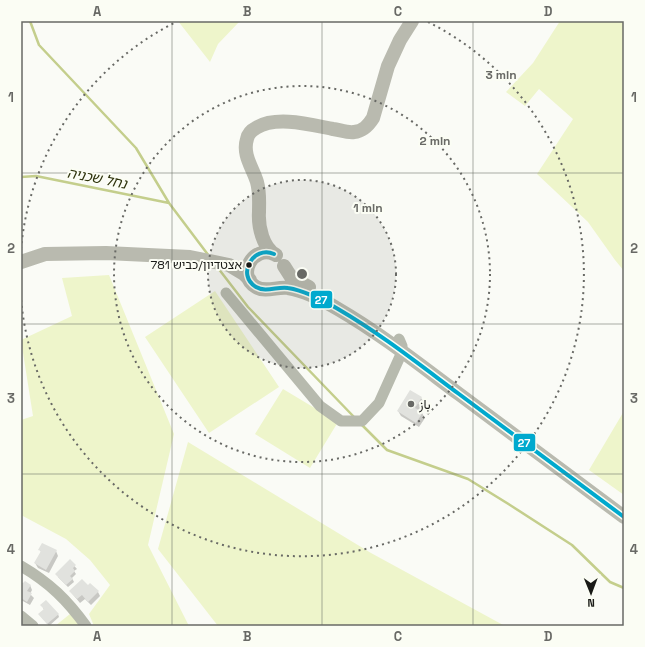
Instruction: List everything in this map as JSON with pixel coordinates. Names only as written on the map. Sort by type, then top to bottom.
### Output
[{"type":"main road","points":[[250,280],[247,267],[258,249],[260,230],[258,214],[259,194],[257,181],[249,165],[245,147],[248,136],[258,126],[285,121],[305,123],[353,133],[369,125],[373,118],[388,66],[400,40],[412,21]]},
{"type":"main road","points":[[260,230],[266,244],[281,260],[290,277],[351,308],[624,517]]},
{"type":"main road","points":[[21,262],[45,254],[106,252],[190,257],[224,264],[236,269],[244,274],[256,287],[262,289],[287,287],[322,300],[400,345],[624,506]]},
{"type":"main road","points":[[224,264],[241,262],[264,252],[274,254]]},
{"type":"main road","points":[[274,288],[283,278],[284,266]]},
{"type":"street","points":[[226,293],[320,406],[341,421],[362,421],[379,403],[400,345]]},
{"type":"street","points":[[21,566],[36,575],[59,593],[70,604],[86,626]]},
{"type":"street","points":[[21,616],[33,626]]},
{"type":"green space","points":[[178,21],[240,21],[218,44],[210,62]]},
{"type":"green space","points":[[560,21],[624,21],[624,271],[588,222],[537,174],[573,119],[539,89],[525,106],[506,92],[533,63]]},
{"type":"green space","points":[[109,275],[174,434],[148,545],[189,626],[94,626],[89,614],[110,585],[90,560],[66,539],[21,515],[21,420],[33,416],[21,340],[72,316],[62,278]]},
{"type":"green space","points":[[215,291],[279,387],[209,433],[145,337]]},
{"type":"green space","points":[[283,389],[338,422],[310,468],[255,434]]},
{"type":"green space","points":[[624,411],[624,495],[589,470]]},
{"type":"green space","points":[[188,442],[371,553],[505,626],[218,626],[158,549]]},
{"type":"green space","points":[[70,614],[80,626],[55,626]]},
{"type":"building","points":[[410,390],[422,397],[415,408],[423,412],[416,423],[397,411]]},
{"type":"building","points":[[42,543],[57,550],[46,570],[34,563],[41,551],[38,550]]},
{"type":"building","points":[[70,559],[76,565],[73,568],[75,571],[70,576],[73,579],[66,585],[55,574]]},
{"type":"building","points":[[82,579],[88,585],[90,583],[99,591],[88,602],[82,595],[77,599],[69,591]]},
{"type":"building","points":[[25,581],[31,585],[27,591],[32,593],[27,602],[21,598],[21,582],[23,583]]},
{"type":"building","points":[[46,600],[59,614],[47,624],[38,614],[44,609],[40,605]]},
{"type":"waterway","points":[[30,21],[39,45],[136,148],[169,203],[209,256]]},
{"type":"waterway","name":"נחל שכניה","points":[[21,177],[36,176],[169,203]]},
{"type":"waterway","points":[[218,268],[248,307],[355,418]]},
{"type":"waterway","points":[[361,424],[387,450],[468,479],[510,505],[572,545],[610,582],[624,588]]},
{"type":"transit line","name":"27","points":[[274,254],[266,252],[260,254],[254,257],[250,263],[247,269],[247,276],[250,282],[256,287],[260,289],[295,289],[320,299],[354,319],[385,339],[624,517]]},
{"type":"place","name":"אצטדיון/כביש 781","points":[[249,265]]},
{"type":"place","name":"باز","points":[[411,404]]}]
